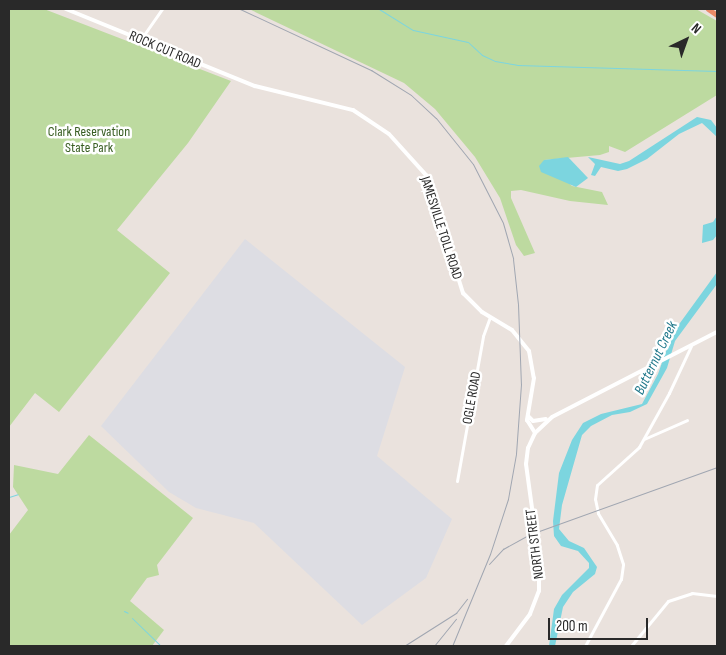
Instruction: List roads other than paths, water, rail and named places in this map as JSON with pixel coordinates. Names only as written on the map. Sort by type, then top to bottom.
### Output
[{"type":"highway","points":[[708,9],[717,15]]},
{"type":"street","name":"ROCK CUT ROAD","points":[[66,9],[266,89]]},
{"type":"street","points":[[141,39],[162,9]]},
{"type":"street","name":"JAMESVILLE TOLL ROAD","points":[[266,89],[352,110],[380,126],[405,148],[418,163],[432,189],[463,292],[474,306],[519,336],[529,353],[534,378],[528,416]]},
{"type":"street","name":"OGLE ROAD","points":[[457,481],[483,336],[490,317]]},
{"type":"street","points":[[528,416],[538,422],[552,417],[717,332]]},
{"type":"street","points":[[585,646],[623,573],[622,555],[596,508],[597,485],[606,474],[633,454],[661,408],[691,346]]},
{"type":"street","points":[[528,416],[528,427],[535,433],[552,417]]},
{"type":"street","points":[[643,439],[687,420]]},
{"type":"street","name":"NORTH STREET","points":[[506,646],[530,614],[539,591],[539,559],[526,464],[528,448],[535,433]]},
{"type":"street","points":[[631,646],[668,600],[692,593],[717,596]]},
{"type":"water","points":[[697,117],[711,120],[717,128],[717,137],[702,123],[679,134],[647,159],[627,169],[618,171],[601,167],[595,176],[591,175],[595,164],[588,157],[620,164],[629,161]]},
{"type":"water","points":[[568,157],[588,178],[576,187],[541,172],[539,166],[544,160]]},
{"type":"water","points":[[717,216],[717,235],[713,240],[702,243],[703,225],[713,222]]},
{"type":"water","points":[[717,272],[717,284],[675,341],[667,368],[647,404],[630,412],[612,415],[591,426],[582,435],[562,505],[559,529],[569,541],[584,548],[597,567],[595,574],[573,592],[563,607],[555,646],[549,646],[554,609],[562,595],[589,568],[589,563],[578,551],[561,546],[554,536],[553,521],[559,473],[572,440],[583,423],[601,414],[642,404],[658,374],[672,334]]},
{"type":"waterway","points":[[379,9],[413,30],[468,42],[482,55],[495,61],[517,65],[717,71]]},
{"type":"waterway","points":[[9,497],[18,494]]},
{"type":"waterway","points":[[124,611],[128,613]]},
{"type":"waterway","points":[[132,618],[161,646]]},
{"type":"railway","points":[[240,9],[371,70],[411,95],[436,118],[473,164],[503,223],[513,259],[518,304],[521,384],[516,454],[508,499],[490,554],[452,646]]},
{"type":"railway","points":[[489,564],[503,549],[528,535],[717,467]]},
{"type":"railway","points":[[404,646],[456,613],[467,599]]},
{"type":"railway","points":[[434,646],[456,619]]},
{"type":"park label","name":"Clark Reservation State Park","points":[[89,140]]},
{"type":"water label","name":"Butternut Creek","points":[[656,358]]}]
